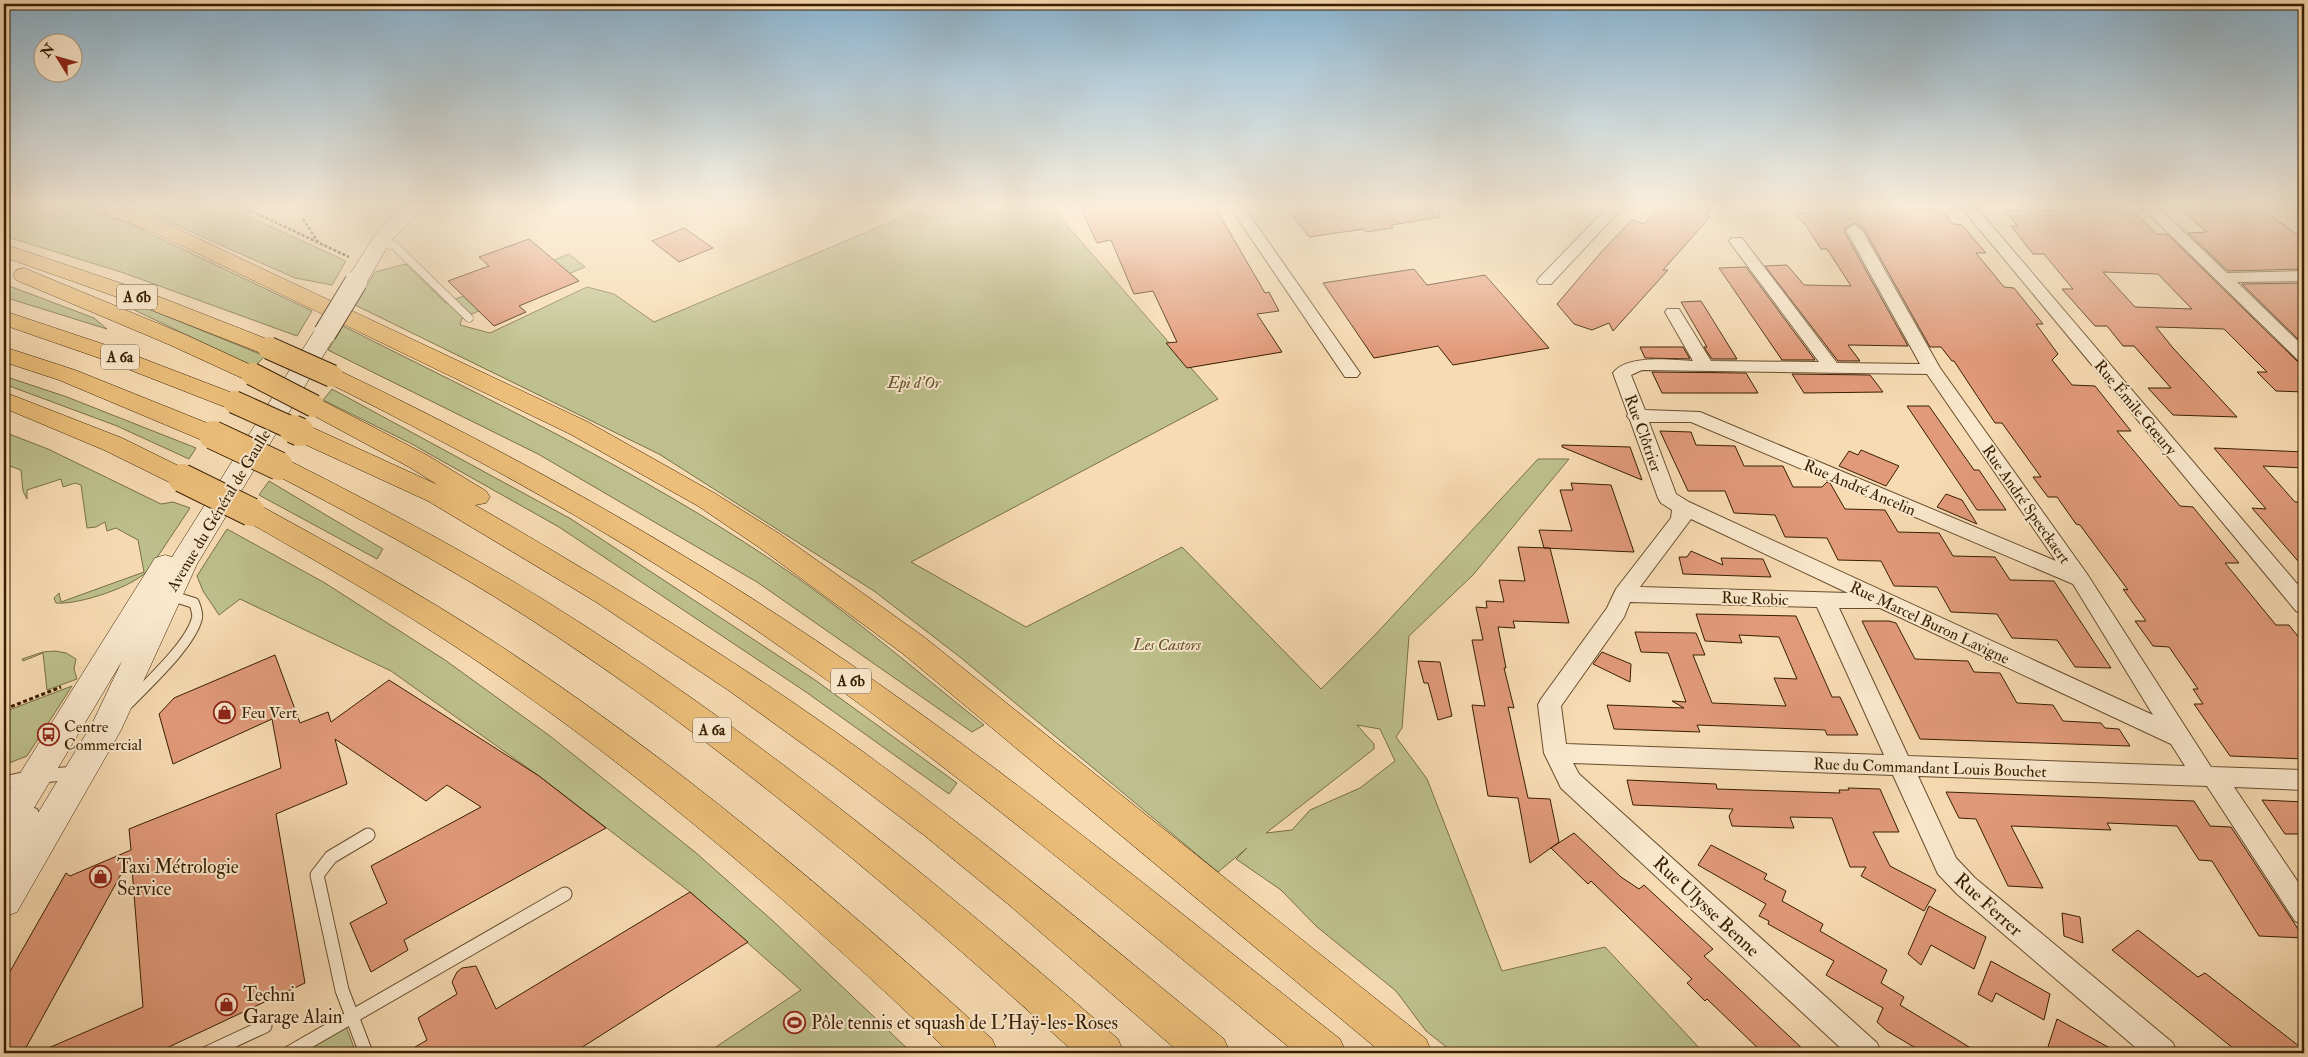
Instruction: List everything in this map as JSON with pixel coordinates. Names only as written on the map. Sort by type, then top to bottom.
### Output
[{"type":"highway","name":"A 6b","points":[[22,256],[139,297],[269,348],[332,376],[443,430],[548,487],[683,568],[766,623],[924,734],[1067,844],[1326,1053]]},
{"type":"highway","points":[[220,256],[579,428],[706,500],[848,596],[913,645],[1412,1053]]},
{"type":"highway","points":[[4,266],[169,336],[252,374],[418,461],[478,498],[500,532]]},
{"type":"highway","name":"A 6a","points":[[4,318],[110,354],[234,402],[300,432],[437,496],[606,595],[714,665],[848,759],[1022,894],[1210,1053]]},
{"type":"highway","name":"A 6a","points":[[4,354],[67,375],[213,435],[279,466],[397,526],[463,564],[570,631],[695,717],[802,797],[978,941],[1104,1053]]},
{"type":"highway","points":[[4,399],[113,444],[251,512],[407,600],[514,671],[607,737],[751,851],[916,994],[978,1053]]},
{"type":"main road","name":"Avenue du Général de Gaulle","points":[[4,828],[36,776],[155,596],[183,563],[366,256]]},
{"type":"main road","name":"Avenue du Général de Gaulle","points":[[4,901],[105,730],[155,596]]},
{"type":"street","points":[[1271,256],[1351,373]]},
{"type":"street","points":[[1544,281],[1568,256]]},
{"type":"street","points":[[1748,256],[1832,368]]},
{"type":"street","name":"Rue André Speeckaert","points":[[1869,256],[1932,369],[2080,579],[2179,737],[2304,913]]},
{"type":"street","name":"Rue Émile Gœury","points":[[2010,256],[2304,606]]},
{"type":"street","points":[[2200,256],[2304,356]]},
{"type":"street","points":[[2222,278],[2304,276]]},
{"type":"street","points":[[1673,312],[1706,366]]},
{"type":"street","name":"Rue Clôtrier","points":[[1682,507],[1668,498],[1636,416],[1622,373],[1639,365],[1932,369]]},
{"type":"street","name":"Rue André Ancelin","points":[[1636,416],[1694,416],[2080,579]]},
{"type":"street","points":[[1556,753],[1549,705],[1616,611],[1623,594],[1681,519],[1682,507]]},
{"type":"street","name":"Rue Marcel Buron Lavigne","points":[[1682,507],[2179,737]]},
{"type":"street","name":"Rue Robic","points":[[1623,594],[1886,602]]},
{"type":"street","name":"Rue Ferrer","points":[[1824,600],[1947,866],[1966,886],[2164,1053]]},
{"type":"street","name":"Rue du Commandant Louis Bouchet","points":[[1556,753],[2304,780]]},
{"type":"street","name":"Rue Ulysse Benne","points":[[1556,753],[1570,781],[1867,1053]]},
{"type":"street","name":"Avenue du Général de Gaulle","points":[[4,855],[34,805],[36,776]]},
{"type":"lane","points":[[406,256],[469,318]]},
{"type":"lane","points":[[105,730],[176,650],[193,627],[197,618],[194,603],[155,596]]},
{"type":"lane","points":[[4,783],[36,776],[80,773]]},
{"type":"lane","points":[[366,1053],[342,990],[317,876],[319,868],[329,859],[368,835]]},
{"type":"lane","points":[[289,1053],[565,894]]},
{"type":"lane","points":[[207,1053],[265,1026]]},
{"type":"path","points":[[332,256],[353,276]]},
{"type":"path","points":[[4,490],[9,489]]},
{"type":"path","points":[[4,710],[63,687]]},
{"type":"green space","points":[[70,256],[198,256],[312,311],[297,336],[121,272]]},
{"type":"green space","points":[[246,256],[336,256],[346,261],[332,285],[295,278]]},
{"type":"green space","points":[[563,256],[572,256],[585,267],[462,318],[460,325],[490,333],[587,287],[614,294],[654,322],[809,256],[1094,256],[1218,399],[911,562],[1026,627],[1182,547],[1321,689],[1375,635],[1538,459],[1569,459],[1473,575],[1409,636],[1402,728],[1396,737],[1427,779],[1502,971],[1605,947],[1704,1053],[1454,1053],[1426,1031],[1396,991],[1316,926],[1281,890],[1236,859],[1247,848],[1218,872],[960,657],[874,591],[659,454],[355,305],[375,272],[406,264],[446,303]],"holes":[[[1357,725],[1380,729],[1395,761],[1360,788],[1310,810],[1292,830],[1266,833],[1374,749],[1374,744]]]},
{"type":"green space","points":[[4,284],[94,318],[107,329],[4,297]]},
{"type":"green space","points":[[141,306],[265,356],[254,367],[128,307]]},
{"type":"green space","points":[[343,326],[560,436],[719,526],[825,598],[984,725],[972,732],[757,582],[538,454],[328,350]]},
{"type":"green space","points":[[4,376],[67,397],[196,448],[189,459],[117,426],[4,384]]},
{"type":"green space","points":[[332,389],[571,519],[815,680],[957,783],[949,794],[806,692],[559,527],[410,443],[323,400]]},
{"type":"green space","points":[[4,432],[48,449],[161,504],[173,502],[190,508],[150,568],[143,575],[121,588],[92,598],[56,603],[54,598],[59,593],[61,602],[144,572],[138,540],[116,528],[107,531],[105,522],[96,527],[87,528],[81,485],[75,483],[63,487],[61,479],[27,490],[27,499],[23,491],[21,470],[4,464]]},
{"type":"green space","points":[[269,481],[383,549],[377,559],[259,495]]},
{"type":"green space","points":[[227,529],[325,583],[445,660],[550,736],[695,852],[773,921],[912,1053],[707,1053],[801,990],[690,892],[539,776],[391,671],[240,599],[219,615],[203,591],[197,576]]},
{"type":"green space","points":[[55,651],[66,653],[76,659],[74,669],[77,679],[47,690],[43,653],[23,661],[22,659],[43,652]]},
{"type":"green space","points":[[72,686],[27,756],[4,765],[4,712]]},
{"type":"green space","points":[[345,1024],[356,1053],[295,1053]]},
{"type":"building","points":[[550,256],[579,281],[519,306],[526,312],[494,326],[448,281],[489,266],[479,257]]},
{"type":"building","points":[[672,256],[693,256],[679,262]]},
{"type":"building","points":[[1118,256],[1244,256],[1265,293],[1269,292],[1279,311],[1257,314],[1282,352],[1187,368],[1166,343],[1177,342],[1153,291],[1134,294]]},
{"type":"building","points":[[1598,256],[1675,256],[1663,270],[1668,270],[1613,331],[1609,323],[1592,330],[1574,324],[1557,304]]},
{"type":"building","points":[[1832,256],[1858,256],[1908,346],[1848,345],[1860,361],[1838,361],[1765,266],[1787,265],[1804,285],[1851,286]]},
{"type":"building","points":[[1879,256],[1979,256],[2004,287],[2014,288],[2043,324],[2036,324],[2058,354],[2052,360],[2072,385],[2095,386],[2131,431],[2117,431],[2180,506],[2193,507],[2239,563],[2225,563],[2276,625],[2289,625],[2304,644],[2304,759],[2230,756],[2194,704],[2203,704],[2193,689],[2198,689],[2169,647],[2153,646],[2135,621],[2146,621],[2123,589],[2128,590],[2057,497],[2048,497],[2033,477],[2041,477],[2002,423],[1995,423],[1954,361],[1941,347],[1930,347]]},
{"type":"building","points":[[2046,256],[2190,256],[2297,361],[2304,363],[2304,392],[2276,391],[2257,372],[2267,372],[2224,329],[2156,327],[2237,417],[2173,415],[2148,388],[2171,388],[2134,346],[2123,346],[2107,326],[2095,326],[2062,289],[2073,289]],"holes":[[[2103,272],[2158,274],[2192,309],[2135,307]]]},
{"type":"building","points":[[2213,256],[2304,256],[2304,269],[2228,271]]},
{"type":"building","points":[[1746,267],[1815,360],[1782,360],[1719,268]]},
{"type":"building","points":[[1414,269],[1427,285],[1485,275],[1549,348],[1453,365],[1438,346],[1374,358],[1323,283]]},
{"type":"building","points":[[2304,283],[2304,345],[2242,284]]},
{"type":"building","points":[[1701,301],[1737,359],[1712,359],[1704,347],[1707,347],[1681,302]]},
{"type":"building","points":[[1640,347],[1683,347],[1690,359],[1645,358]]},
{"type":"building","points":[[1652,372],[1746,373],[1758,393],[1662,393]]},
{"type":"building","points":[[1792,374],[1870,375],[1883,392],[1804,393]]},
{"type":"building","points":[[1907,406],[1929,406],[1974,470],[1979,470],[2006,510],[1977,510]]},
{"type":"building","points":[[1660,431],[1691,432],[1696,445],[1735,446],[1744,466],[1783,466],[1793,487],[1822,487],[1827,482],[1830,483],[1845,509],[1885,510],[1898,532],[1939,533],[1953,556],[1995,557],[2010,580],[2054,581],[2111,668],[2075,667],[2057,640],[2012,638],[1997,614],[1951,612],[1937,587],[1894,586],[1881,561],[1838,560],[1827,538],[1785,537],[1775,515],[1734,513],[1725,491],[1688,491]]},
{"type":"building","points":[[1562,445],[1630,447],[1642,480],[1562,447]]},
{"type":"building","points":[[2214,448],[2304,452],[2304,468],[2263,466],[2295,502],[2304,502],[2304,568],[2252,508],[2266,509]]},
{"type":"building","points":[[1861,450],[1899,466],[1886,486],[1839,466],[1849,451],[1858,455]]},
{"type":"building","points":[[1571,483],[1611,485],[1634,552],[1544,548],[1539,530],[1572,531],[1560,490],[1573,490]]},
{"type":"building","points":[[1946,494],[1962,500],[1977,524],[1937,507]]},
{"type":"building","points":[[1518,547],[1550,548],[1569,623],[1513,621],[1515,628],[1498,627],[1506,668],[1504,668],[1514,708],[1508,707],[1528,798],[1550,799],[1559,842],[1530,863],[1518,798],[1488,796],[1472,705],[1485,706],[1472,640],[1483,640],[1476,607],[1487,608],[1486,601],[1504,602],[1499,580],[1525,581]]},
{"type":"building","points":[[1691,551],[1723,565],[1721,558],[1763,559],[1771,577],[1683,574],[1679,557],[1687,557]]},
{"type":"building","points":[[1696,614],[1796,616],[1832,697],[1840,697],[1858,735],[1827,735],[1825,730],[1697,725],[1700,732],[1614,729],[1607,705],[1684,708],[1672,701],[1686,702],[1668,653],[1641,652],[1635,632],[1696,633],[1705,655],[1693,655],[1712,703],[1786,706],[1774,678],[1797,679],[1779,637],[1739,635],[1742,643],[1705,641]]},
{"type":"building","points":[[1862,621],[1889,621],[1896,623],[1915,659],[1968,661],[1974,672],[2000,673],[2017,703],[2053,705],[2063,721],[2101,723],[2105,728],[2119,729],[2130,746],[1920,739]]},
{"type":"building","points":[[1602,652],[1631,664],[1630,682],[1593,664]]},
{"type":"building","points":[[275,655],[300,723],[328,712],[331,722],[389,680],[539,776],[606,828],[404,940],[408,950],[371,972],[350,923],[387,903],[371,866],[481,807],[447,785],[426,801],[335,739],[347,784],[276,814],[305,983],[156,1053],[37,1053],[143,1007],[131,856],[23,1053],[4,1053],[4,982],[66,873],[70,876],[131,850],[129,829],[281,768],[272,719],[173,764],[159,714],[174,698]]},
{"type":"building","points":[[1418,661],[1440,662],[1452,716],[1438,720],[1428,683],[1424,683]]},
{"type":"building","points":[[1627,780],[1716,784],[1717,789],[1840,793],[1839,790],[1849,790],[1848,788],[1880,789],[1899,832],[1873,832],[1890,866],[1936,890],[1924,911],[1861,876],[1866,867],[1850,867],[1832,818],[1790,817],[1794,828],[1732,826],[1729,816],[1733,809],[1633,805]]},
{"type":"building","points":[[1946,792],[2194,801],[2210,826],[2231,827],[2304,938],[2259,936],[2212,861],[2199,860],[2177,826],[2107,823],[2111,830],[2011,826],[2043,888],[2008,886],[1976,819],[1959,818]]},
{"type":"building","points":[[2262,800],[2304,802],[2304,834],[2285,834]]},
{"type":"building","points":[[1574,833],[1621,877],[1639,889],[1644,885],[1713,949],[1704,956],[1807,1053],[1763,1053],[1707,999],[1705,1001],[1687,983],[1692,979],[1591,881],[1588,884],[1551,848]]},
{"type":"building","points":[[1711,845],[1767,874],[1764,879],[1786,891],[1782,901],[1823,924],[1820,931],[1887,970],[1881,983],[1904,997],[1900,1005],[1979,1053],[1924,1053],[1887,1031],[1877,1022],[1883,1008],[1826,975],[1834,961],[1768,924],[1769,921],[1759,916],[1766,904],[1698,865]]},
{"type":"building","points":[[690,892],[748,942],[573,1053],[405,1053],[427,1040],[418,1018],[457,994],[452,982],[457,972],[462,968],[476,966],[496,1009]]},
{"type":"building","points":[[1929,906],[1986,937],[1974,969],[1931,945],[1921,965],[1908,954]]},
{"type":"building","points":[[2062,913],[2080,917],[2083,943],[2064,936]]},
{"type":"building","points":[[2138,930],[2198,977],[2205,973],[2304,1050],[2304,1053],[2239,1053],[2112,950]]},
{"type":"building","points":[[1991,961],[2050,994],[2044,1020],[1996,993],[1992,1002],[1978,994]]},
{"type":"building","points":[[2057,1019],[2119,1053],[2046,1053]]},
{"type":"place","name":"Feu Vert","points":[[225,712]]},
{"type":"place","name":"Centre Commercial","points":[[48,735]]},
{"type":"place","name":"Taxi Métrologie Service","points":[[101,877]]},
{"type":"place","name":"Techni Garage Alain","points":[[227,1005]]},
{"type":"place","name":"Pôle tennis et squash de L'Haÿ-les-Roses","points":[[795,1022]]},
{"type":"park label","name":"Epi d'Or","points":[[914,382]]},
{"type":"park label","name":"Les Castors","points":[[1167,644]]}]
